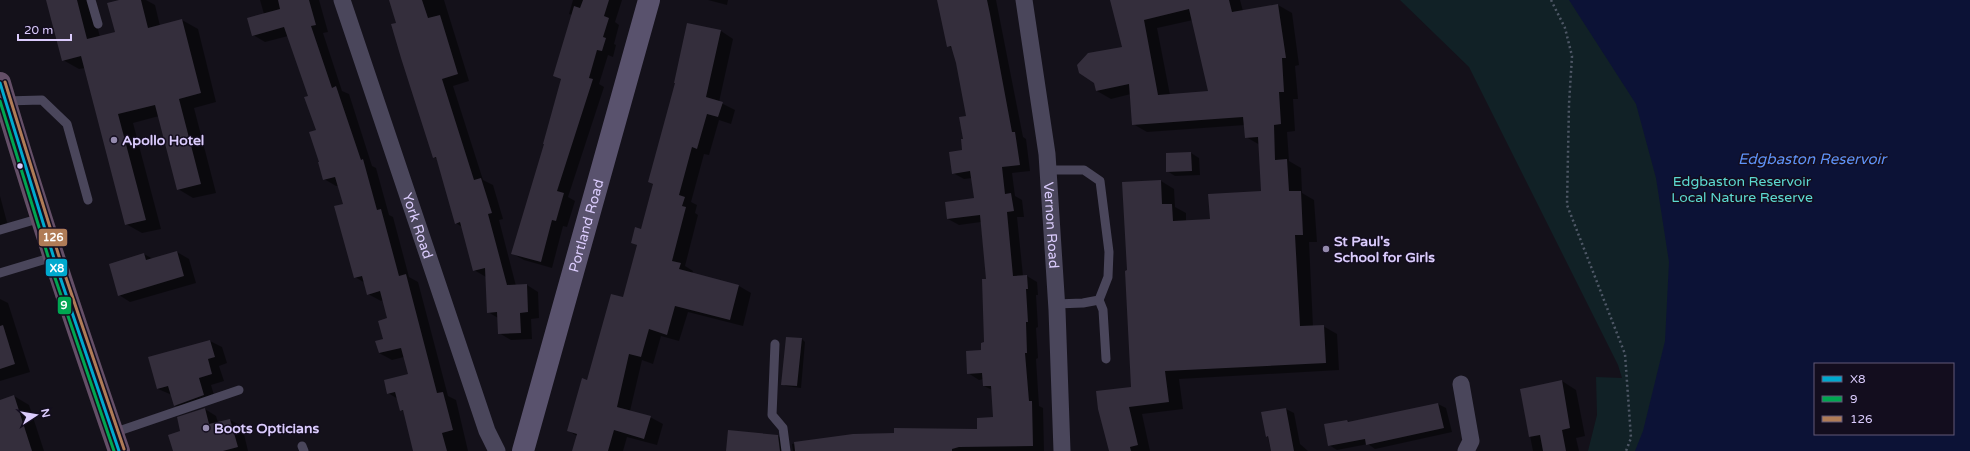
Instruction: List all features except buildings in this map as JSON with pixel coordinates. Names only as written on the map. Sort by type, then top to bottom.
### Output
[{"type":"highway","points":[[3,92],[40,218],[116,442]]},
{"type":"main road","name":"Portland Road","points":[[523,451],[648,0]]},
{"type":"street","name":"York Road","points":[[342,0],[487,431],[496,451]]},
{"type":"street","name":"Vernon Road","points":[[1024,0],[1048,170],[1056,304],[1062,451]]},
{"type":"street","points":[[1461,384],[1471,441],[1466,451]]},
{"type":"lane","points":[[91,0],[98,24]]},
{"type":"lane","points":[[3,92],[42,100],[67,124],[88,200]]},
{"type":"lane","points":[[1048,170],[1084,170],[1100,181],[1109,252],[1108,276],[1099,300],[1103,310],[1106,359]]},
{"type":"lane","points":[[0,230],[40,218]]},
{"type":"lane","points":[[0,273],[53,257]]},
{"type":"lane","points":[[1056,304],[1083,303],[1099,300]]},
{"type":"lane","points":[[775,344],[772,415],[783,428],[786,451]]},
{"type":"lane","points":[[116,442],[239,390]]},
{"type":"path","points":[[1552,0],[1565,28],[1572,56],[1569,104],[1567,205],[1625,354],[1631,438],[1626,451]]},
{"type":"green space","name":"Edgbaston Reservoir","points":[[1400,0],[1970,0],[1970,451],[1588,451],[1597,415],[1596,377],[1622,378],[1618,365],[1469,67]]},
{"type":"water","name":"Edgbaston Reservoir","points":[[1569,0],[1970,0],[1970,451],[1635,451],[1643,431],[1665,341],[1669,262],[1656,178],[1636,104]]},
{"type":"transit line","name":"126","points":[[5,82],[62,266],[124,449]]},
{"type":"transit line","name":"X8","points":[[0,83],[57,268],[119,451]]},
{"type":"transit line","name":"9","points":[[0,101],[52,269],[114,451]]},
{"type":"place","name":"Apollo Hotel","points":[[114,140]]},
{"type":"place","name":"St Paul's School for Girls","points":[[1326,249]]},
{"type":"place","name":"Boots Opticians","points":[[206,428]]},
{"type":"park label","name":"Edgbaston Reservoir Local Nature Reserve","points":[[1742,190]]}]
